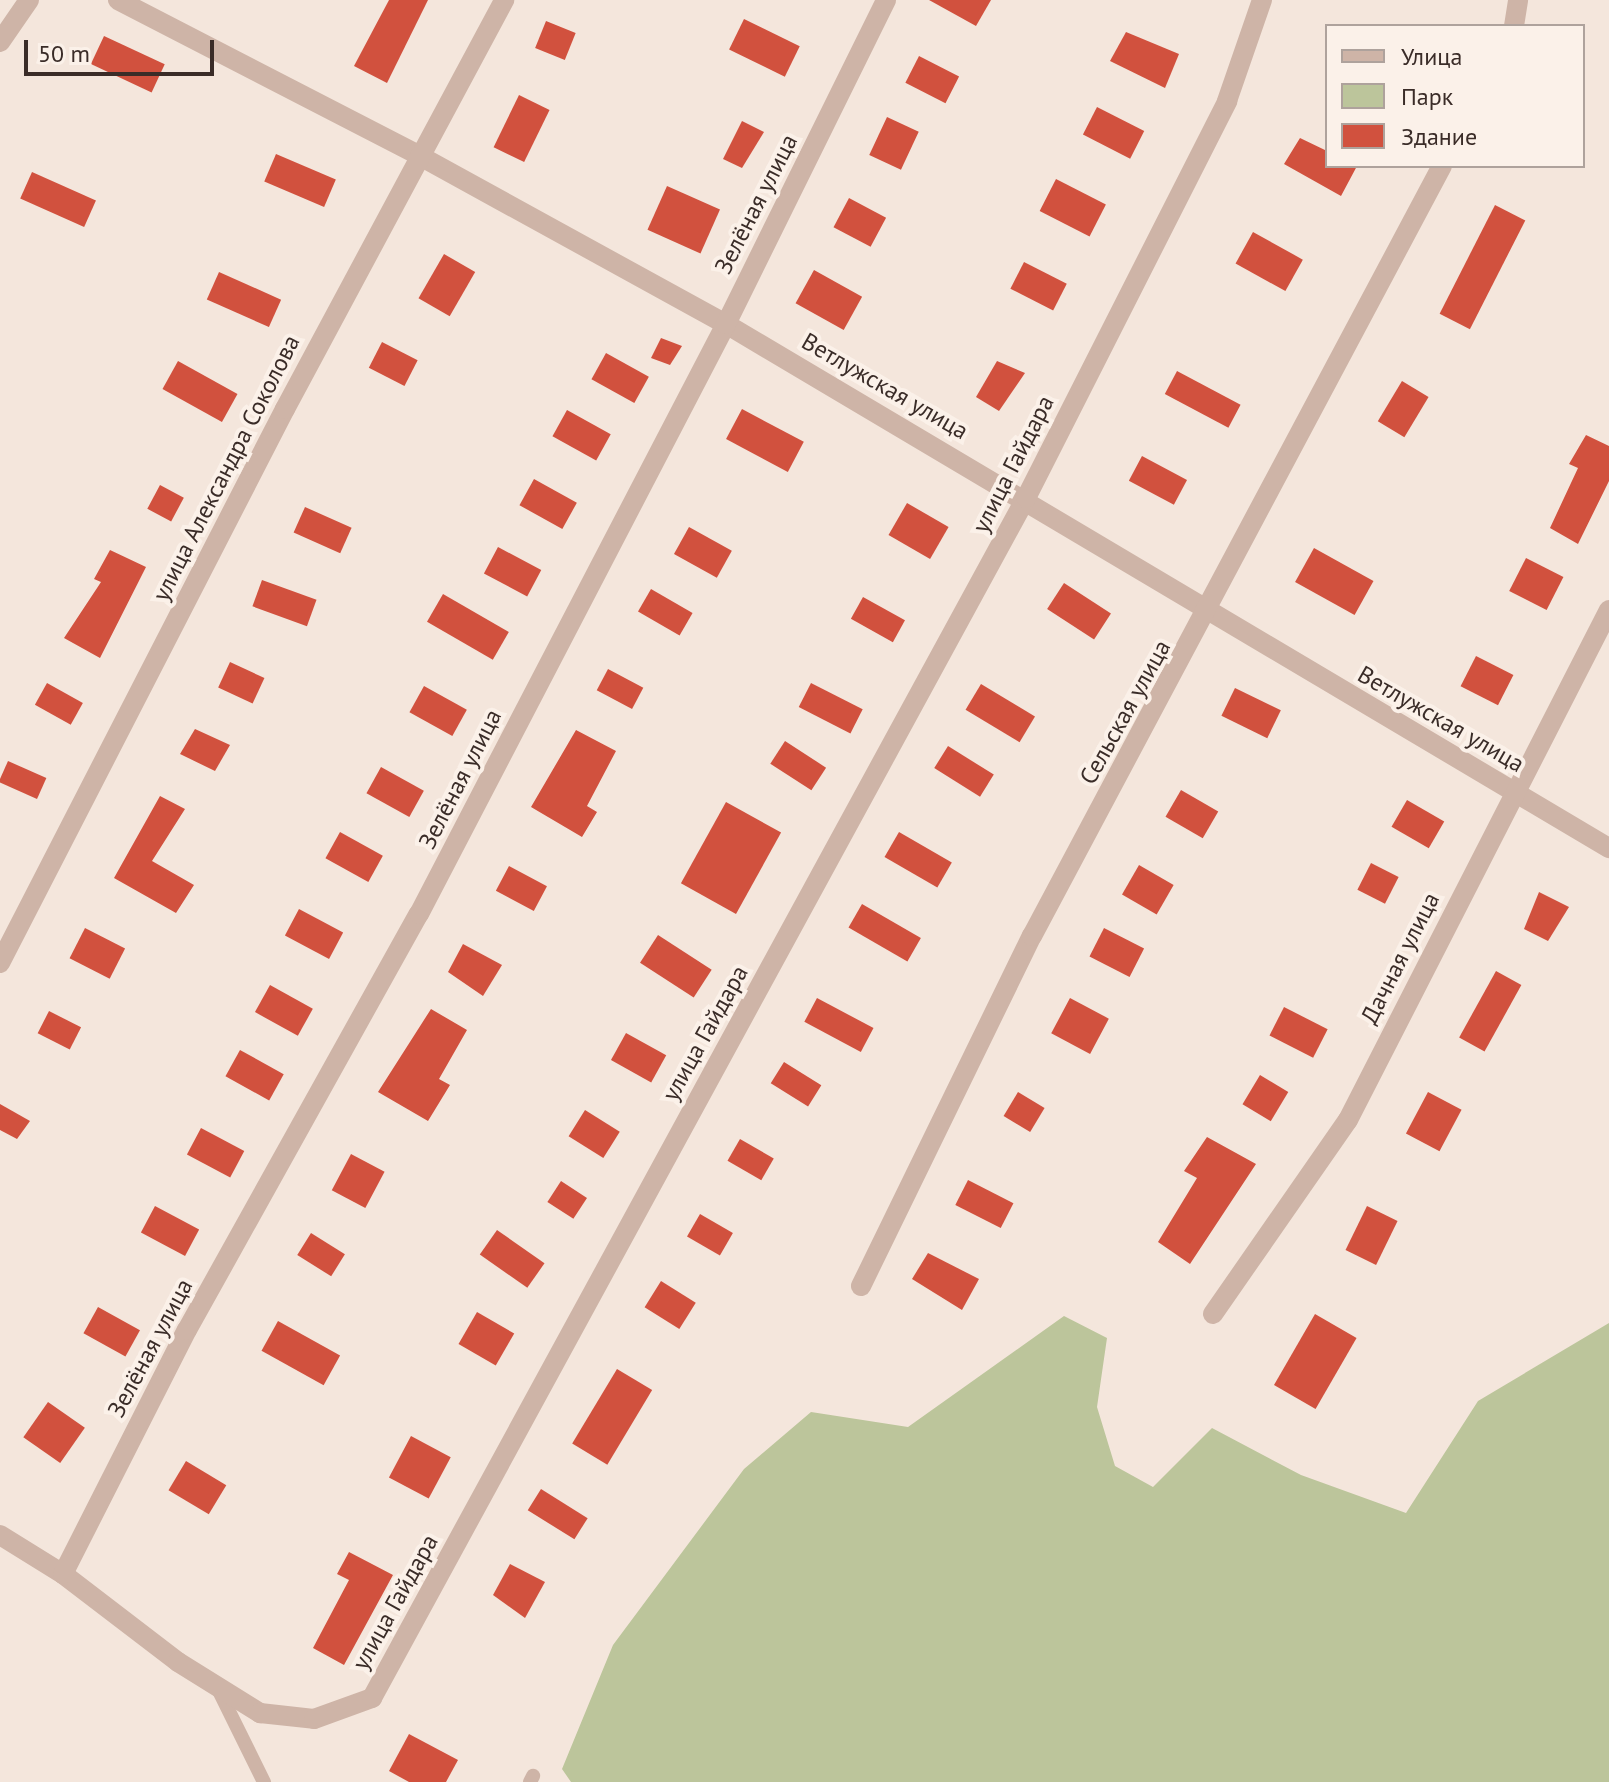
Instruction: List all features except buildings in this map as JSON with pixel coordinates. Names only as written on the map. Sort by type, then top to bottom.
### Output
[{"type":"street","points":[[0,42],[29,0]]},
{"type":"street","name":"Ветлужская улица","points":[[118,0],[420,156],[726,324],[1026,498],[1208,614],[1609,848]]},
{"type":"street","name":"улица Александра Соколова","points":[[0,963],[504,0]]},
{"type":"street","name":"Зелёная улица","points":[[63,1574],[187,1330],[419,914],[726,324],[886,0]]},
{"type":"street","name":"улица Гайдара","points":[[0,1535],[63,1574],[217,1687],[260,1713],[314,1719],[372,1698],[1026,498],[1227,101],[1262,0]]},
{"type":"street","points":[[1514,24],[1518,0]]},
{"type":"street","name":"Сельская улица","points":[[861,1286],[1032,936],[1208,614],[1441,168]]},
{"type":"street","name":"Дачная улица","points":[[1213,1314],[1348,1120],[1513,790],[1609,610]]},
{"type":"lane","points":[[217,1687],[264,1782]]},
{"type":"green space","points":[[1064,1316],[1107,1338],[1097,1407],[1115,1466],[1153,1487],[1212,1428],[1301,1475],[1406,1513],[1478,1401],[1609,1323],[1609,1782],[571,1782],[562,1769],[613,1645],[744,1469],[811,1412],[908,1427]]}]
